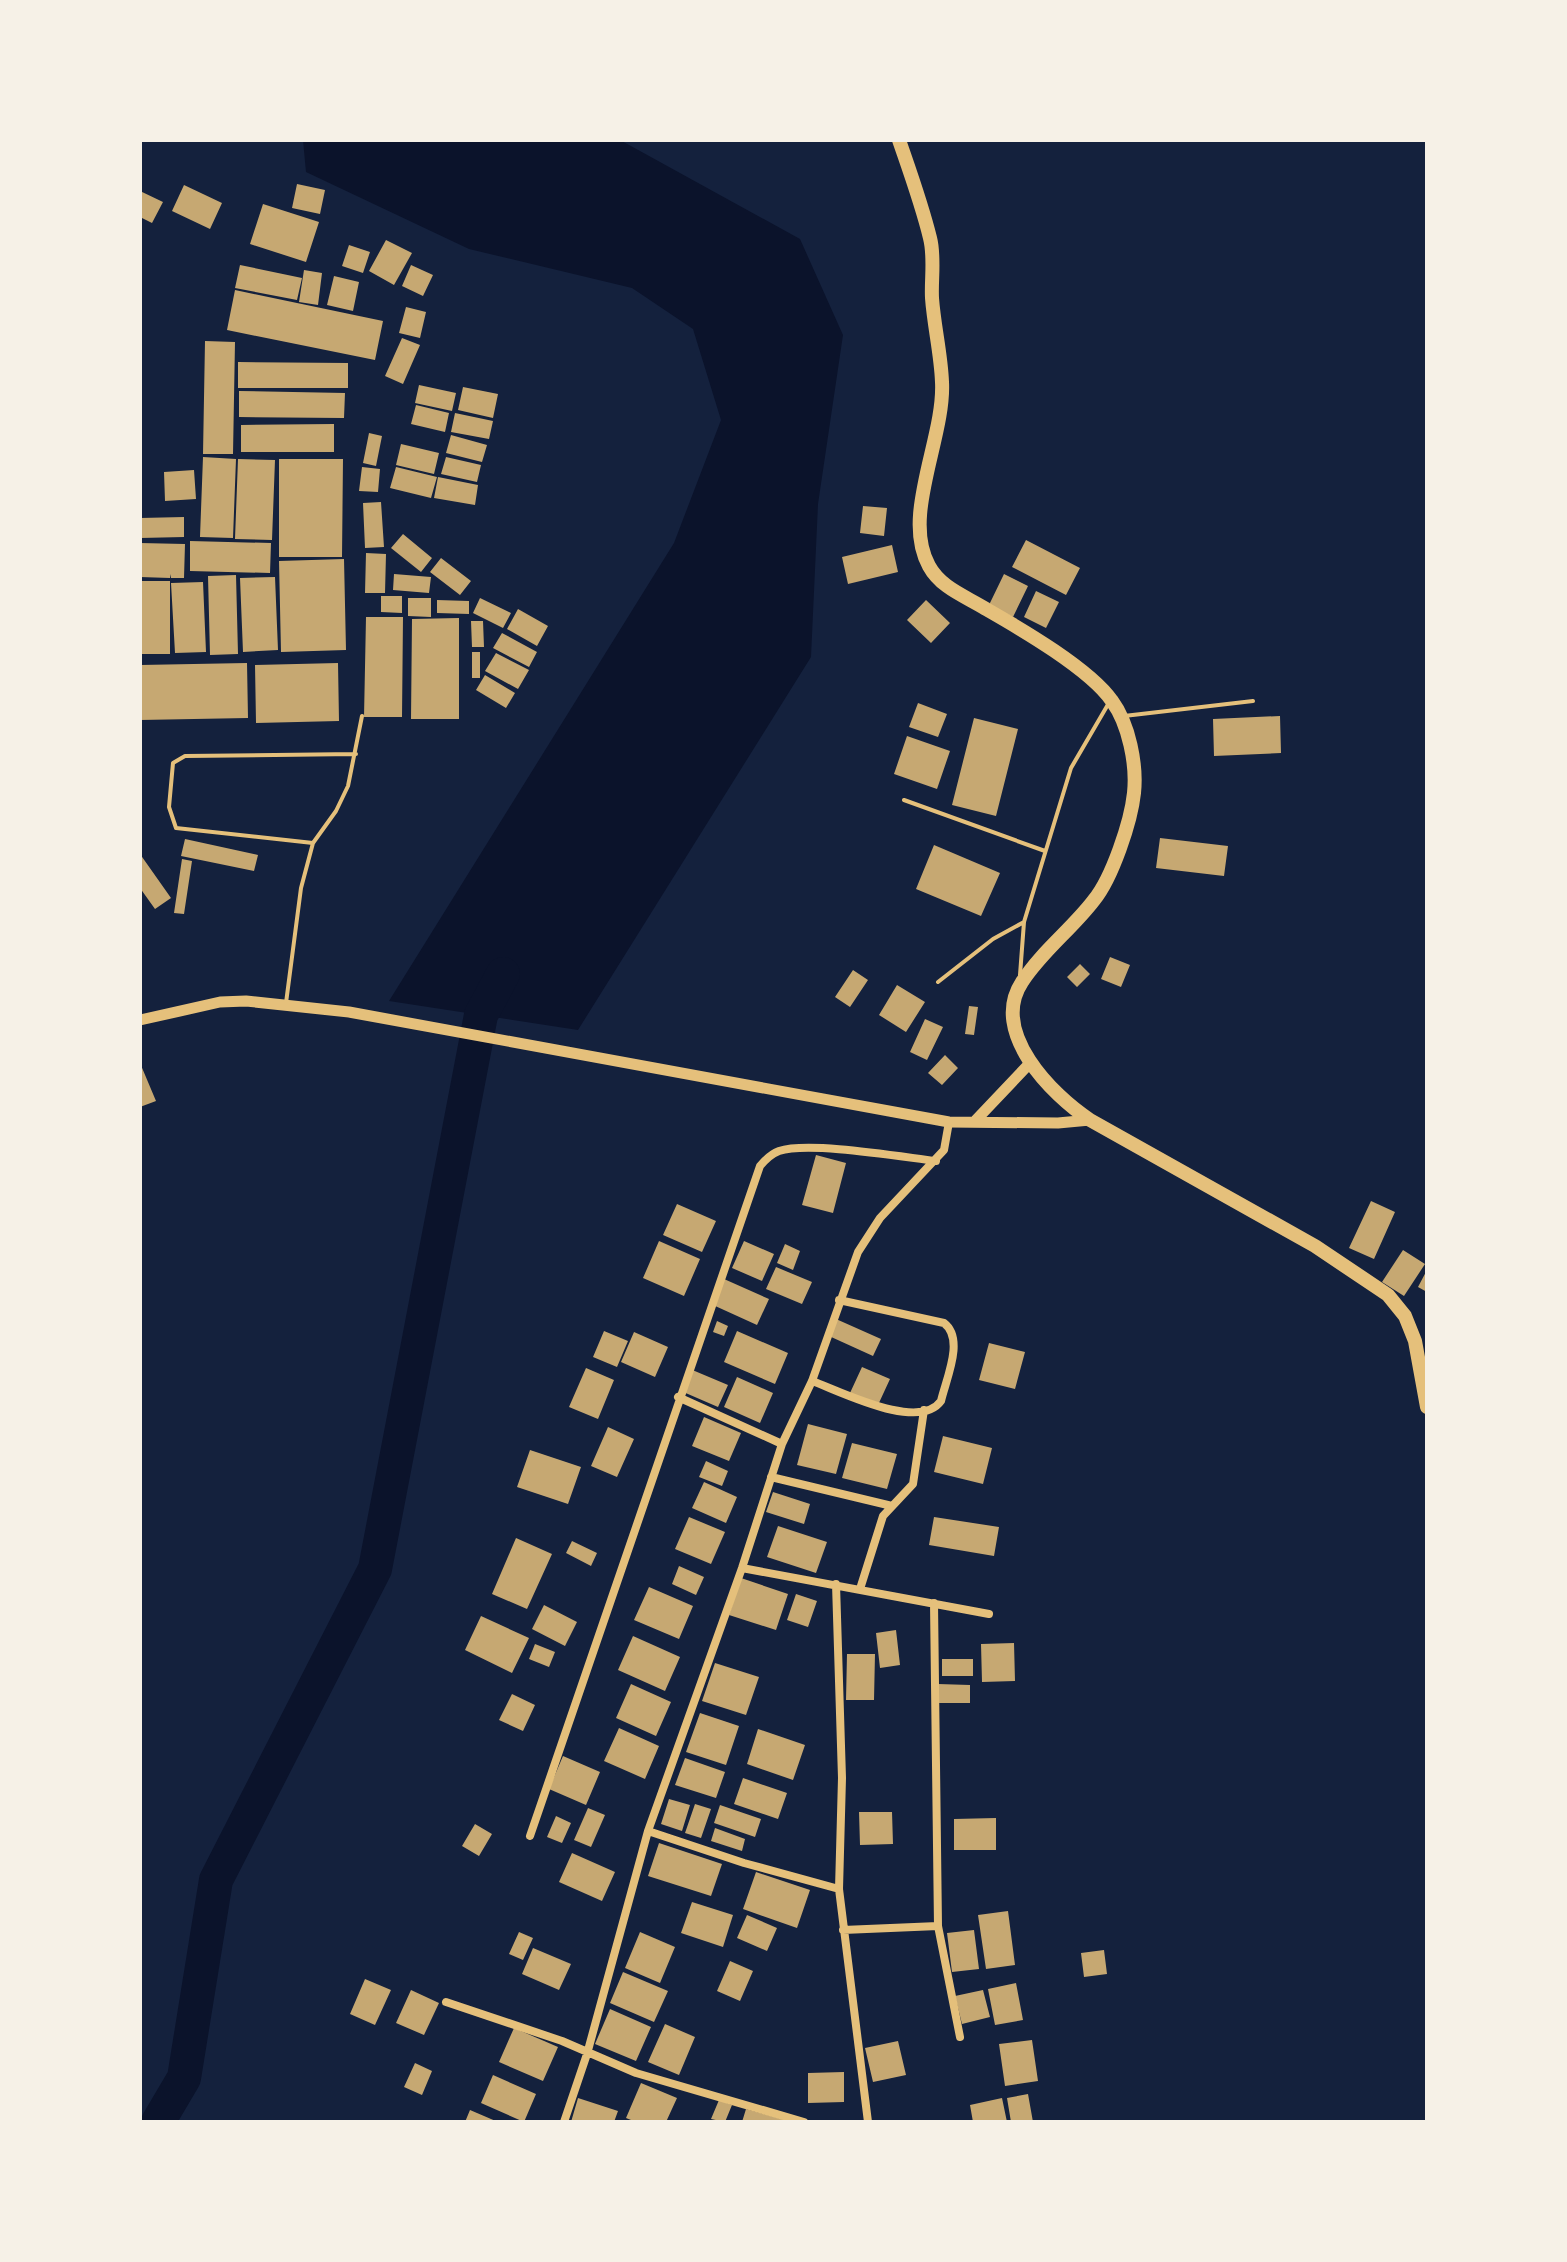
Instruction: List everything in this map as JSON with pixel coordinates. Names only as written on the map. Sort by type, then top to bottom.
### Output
[{"type":"highway","points":[[899,140],[931,241],[932,297],[942,384],[939,430],[920,506],[923,550],[929,566],[946,586],[1069,662],[1111,698],[1122,717],[1131,753],[1134,793],[1109,874],[1096,899],[1019,985],[1015,1022],[1022,1051],[1059,1097],[1090,1120],[1315,1246],[1388,1295],[1405,1316],[1415,1341],[1427,1407]]},
{"type":"street","points":[[140,1020],[220,1002],[349,1012],[949,1122],[1058,1123],[1090,1120]]},
{"type":"street","points":[[976,1120],[1030,1063]]},
{"type":"street","points":[[564,2122],[587,2054],[648,1831],[742,1568],[782,1444],[812,1381],[858,1252],[880,1218],[910,1184],[936,1161],[948,1138],[949,1122]]},
{"type":"street","points":[[530,1836],[747,1196],[765,1160],[787,1149],[844,1150],[936,1161]]},
{"type":"street","points":[[812,1381],[906,1414],[935,1408],[941,1401],[955,1342],[951,1328],[944,1323],[839,1300]]},
{"type":"street","points":[[678,1397],[782,1444]]},
{"type":"street","points":[[860,1589],[883,1516],[913,1484],[924,1410]]},
{"type":"street","points":[[771,1477],[892,1506]]},
{"type":"street","points":[[742,1568],[989,1614]]},
{"type":"street","points":[[836,1584],[842,1778],[839,1889],[868,2122]]},
{"type":"street","points":[[934,1603],[938,1926],[960,2037]]},
{"type":"street","points":[[648,1831],[744,1863],[839,1889]]},
{"type":"street","points":[[843,1930],[938,1926]]},
{"type":"street","points":[[446,2002],[562,2041],[636,2073],[804,2122]]},
{"type":"lane","points":[[1019,985],[1024,922],[1071,768],[1111,698]]},
{"type":"lane","points":[[1122,717],[1253,701]]},
{"type":"lane","points":[[286,1006],[301,888],[313,843],[336,811],[348,786],[362,716]]},
{"type":"lane","points":[[313,843],[176,828],[169,807],[173,763],[185,756],[356,754]]},
{"type":"lane","points":[[904,800],[1045,851]]},
{"type":"lane","points":[[938,982],[993,939],[1024,922]]},
{"type":"water","points":[[303,140],[620,140],[800,239],[843,335],[818,504],[811,657],[578,1030],[389,1001],[674,543],[721,420],[693,329],[632,288],[469,249],[306,172]]},
{"type":"building","points":[[297,184],[325,190],[320,214],[292,208]]},
{"type":"building","points":[[184,185],[222,203],[210,229],[172,211]]},
{"type":"building","points":[[140,191],[163,202],[152,223],[140,217]]},
{"type":"building","points":[[263,204],[319,222],[306,262],[250,244]]},
{"type":"building","points":[[386,240],[412,253],[394,285],[369,271]]},
{"type":"building","points":[[349,245],[370,252],[363,273],[342,266]]},
{"type":"building","points":[[240,265],[302,278],[297,300],[235,288]]},
{"type":"building","points":[[411,265],[433,275],[423,296],[402,286]]},
{"type":"building","points":[[304,270],[322,273],[318,305],[299,302]]},
{"type":"building","points":[[334,276],[359,282],[353,311],[327,305]]},
{"type":"building","points":[[235,290],[383,321],[375,360],[227,330]]},
{"type":"building","points":[[406,307],[426,312],[420,338],[399,333]]},
{"type":"building","points":[[402,338],[420,345],[403,384],[385,376]]},
{"type":"building","points":[[205,341],[235,342],[233,454],[203,454]]},
{"type":"building","points":[[238,362],[348,363],[348,388],[238,388]]},
{"type":"building","points":[[419,385],[456,393],[452,411],[415,403]]},
{"type":"building","points":[[463,387],[498,394],[493,418],[458,410]]},
{"type":"building","points":[[239,391],[345,393],[344,418],[239,417]]},
{"type":"building","points":[[416,405],[449,413],[445,432],[411,424]]},
{"type":"building","points":[[455,413],[493,421],[489,439],[451,432]]},
{"type":"building","points":[[334,424],[334,452],[241,452],[241,425]]},
{"type":"building","points":[[369,433],[382,436],[376,466],[363,463]]},
{"type":"building","points":[[451,435],[487,445],[482,462],[446,453]]},
{"type":"building","points":[[401,444],[439,453],[434,474],[396,465]]},
{"type":"building","points":[[203,457],[236,459],[233,538],[200,537]]},
{"type":"building","points":[[446,457],[481,465],[477,482],[441,474]]},
{"type":"building","points":[[238,459],[275,460],[272,540],[235,539]]},
{"type":"building","points":[[279,459],[343,459],[342,557],[279,557]]},
{"type":"building","points":[[362,467],[380,469],[378,492],[359,491]]},
{"type":"building","points":[[396,467],[437,477],[431,498],[390,488]]},
{"type":"building","points":[[194,470],[196,499],[165,501],[164,472]]},
{"type":"building","points":[[438,477],[478,485],[475,505],[434,498]]},
{"type":"building","points":[[381,502],[384,547],[365,548],[363,503]]},
{"type":"building","points":[[863,506],[887,508],[884,536],[860,533]]},
{"type":"building","points":[[184,517],[184,537],[140,538],[140,518]]},
{"type":"building","points":[[403,534],[432,558],[421,572],[391,548]]},
{"type":"building","points":[[1026,540],[1080,568],[1066,595],[1012,567]]},
{"type":"building","points":[[190,541],[271,543],[270,573],[190,571]]},
{"type":"building","points":[[140,543],[185,544],[184,578],[171,578],[171,574],[170,578],[140,577]]},
{"type":"building","points":[[892,545],[898,572],[848,584],[842,557]]},
{"type":"building","points":[[366,553],[386,554],[385,593],[365,593]]},
{"type":"building","points":[[441,558],[471,581],[460,595],[430,572]]},
{"type":"building","points":[[344,559],[346,650],[281,652],[279,561]]},
{"type":"building","points":[[394,574],[431,577],[429,593],[393,590]]},
{"type":"building","points":[[1004,574],[1028,586],[1013,617],[989,605]]},
{"type":"building","points":[[236,575],[238,654],[210,655],[208,576]]},
{"type":"building","points":[[275,577],[278,650],[243,652],[240,578]]},
{"type":"building","points":[[140,581],[170,581],[170,654],[140,654]]},
{"type":"building","points":[[203,582],[206,652],[175,653],[171,583]]},
{"type":"building","points":[[1036,591],[1059,602],[1046,628],[1024,617]]},
{"type":"building","points":[[381,596],[402,596],[402,613],[381,612]]},
{"type":"building","points":[[408,598],[431,598],[431,617],[408,616]]},
{"type":"building","points":[[480,598],[511,613],[503,628],[473,613]]},
{"type":"building","points":[[437,600],[469,601],[469,614],[437,613]]},
{"type":"building","points":[[926,600],[950,623],[931,643],[907,620]]},
{"type":"building","points":[[518,609],[548,626],[537,646],[507,629]]},
{"type":"building","points":[[366,617],[403,617],[402,717],[364,717]]},
{"type":"building","points":[[459,618],[459,719],[411,719],[412,619]]},
{"type":"building","points":[[471,621],[483,621],[484,647],[472,647]]},
{"type":"building","points":[[502,633],[537,652],[529,667],[493,648]]},
{"type":"building","points":[[472,652],[480,652],[480,678],[472,678]]},
{"type":"building","points":[[496,653],[529,670],[518,689],[485,671]]},
{"type":"building","points":[[247,663],[248,718],[140,720],[140,665]]},
{"type":"building","points":[[338,663],[339,721],[256,723],[255,665]]},
{"type":"building","points":[[485,675],[515,693],[506,708],[476,690]]},
{"type":"building","points":[[918,703],[947,714],[938,737],[909,727]]},
{"type":"building","points":[[1280,716],[1281,753],[1214,756],[1213,719]]},
{"type":"building","points":[[974,718],[1018,729],[996,816],[952,805]]},
{"type":"building","points":[[907,736],[950,751],[937,789],[894,774]]},
{"type":"building","points":[[1160,838],[1228,846],[1224,876],[1156,868]]},
{"type":"building","points":[[185,839],[258,855],[254,871],[181,856]]},
{"type":"building","points":[[934,845],[1000,873],[981,916],[916,889]]},
{"type":"building","points":[[140,854],[171,898],[155,909],[140,888]]},
{"type":"building","points":[[182,859],[192,861],[184,914],[174,913]]},
{"type":"building","points":[[1110,957],[1130,965],[1121,987],[1101,979]]},
{"type":"building","points":[[1080,964],[1090,974],[1077,987],[1067,977]]},
{"type":"building","points":[[853,970],[868,980],[850,1007],[835,997]]},
{"type":"building","points":[[897,985],[925,1002],[906,1032],[879,1015]]},
{"type":"building","points":[[969,1006],[978,1007],[974,1035],[965,1034]]},
{"type":"building","points":[[925,1019],[943,1027],[927,1060],[910,1052]]},
{"type":"building","points":[[945,1055],[958,1068],[942,1085],[928,1073]]},
{"type":"building","points":[[140,1063],[156,1101],[140,1107]]},
{"type":"building","points":[[816,1155],[846,1163],[833,1213],[802,1205]]},
{"type":"building","points":[[1371,1201],[1395,1212],[1374,1259],[1349,1248]]},
{"type":"building","points":[[677,1204],[716,1221],[702,1252],[663,1235]]},
{"type":"building","points":[[659,1241],[700,1259],[684,1296],[643,1278]]},
{"type":"building","points":[[744,1241],[774,1254],[762,1281],[732,1268]]},
{"type":"building","points":[[785,1244],[800,1251],[793,1270],[777,1263]]},
{"type":"building","points":[[1403,1250],[1425,1264],[1404,1296],[1382,1282]]},
{"type":"building","points":[[776,1267],[812,1282],[802,1304],[766,1289]]},
{"type":"building","points":[[1427,1270],[1427,1292],[1418,1287]]},
{"type":"building","points":[[724,1279],[769,1299],[757,1325],[713,1305]]},
{"type":"building","points":[[836,1319],[881,1339],[873,1356],[829,1336]]},
{"type":"building","points":[[717,1321],[728,1326],[724,1336],[713,1332]]},
{"type":"building","points":[[604,1331],[628,1341],[617,1367],[593,1357]]},
{"type":"building","points":[[737,1331],[788,1353],[775,1384],[724,1362]]},
{"type":"building","points":[[634,1332],[668,1347],[655,1377],[621,1362]]},
{"type":"building","points":[[989,1343],[1025,1352],[1015,1389],[979,1380]]},
{"type":"building","points":[[862,1367],[890,1379],[878,1405],[850,1393]]},
{"type":"building","points":[[586,1368],[614,1380],[598,1419],[569,1407]]},
{"type":"building","points":[[690,1369],[728,1385],[718,1407],[681,1391]]},
{"type":"building","points":[[737,1377],[773,1393],[760,1423],[724,1407]]},
{"type":"building","points":[[704,1417],[741,1433],[729,1461],[692,1446]]},
{"type":"building","points":[[808,1424],[847,1434],[836,1474],[797,1465]]},
{"type":"building","points":[[608,1427],[634,1439],[617,1477],[591,1466]]},
{"type":"building","points":[[943,1436],[992,1448],[983,1484],[934,1472]]},
{"type":"building","points":[[852,1443],[897,1454],[887,1489],[842,1478]]},
{"type":"building","points":[[530,1450],[581,1467],[568,1504],[517,1487]]},
{"type":"building","points":[[706,1461],[728,1471],[722,1486],[699,1477]]},
{"type":"building","points":[[704,1482],[737,1497],[726,1523],[692,1508]]},
{"type":"building","points":[[773,1492],[810,1504],[804,1524],[766,1512]]},
{"type":"building","points":[[689,1517],[725,1532],[711,1564],[675,1549]]},
{"type":"building","points":[[934,1517],[999,1527],[994,1556],[929,1545]]},
{"type":"building","points":[[778,1526],[827,1542],[816,1573],[767,1557]]},
{"type":"building","points":[[516,1538],[552,1554],[527,1609],[492,1594]]},
{"type":"building","points":[[572,1541],[597,1553],[591,1566],[566,1553]]},
{"type":"building","points":[[679,1566],[704,1577],[696,1595],[672,1584]]},
{"type":"building","points":[[741,1578],[788,1594],[776,1630],[729,1615]]},
{"type":"building","points":[[649,1587],[693,1606],[679,1639],[634,1620]]},
{"type":"building","points":[[796,1594],[817,1601],[808,1627],[787,1620]]},
{"type":"building","points":[[544,1605],[577,1622],[565,1646],[532,1629]]},
{"type":"building","points":[[481,1616],[529,1638],[512,1673],[465,1650]]},
{"type":"building","points":[[896,1630],[900,1665],[880,1668],[876,1633]]},
{"type":"building","points":[[633,1636],[680,1657],[665,1691],[618,1670]]},
{"type":"building","points":[[1014,1643],[1015,1681],[982,1682],[981,1644]]},
{"type":"building","points":[[535,1644],[555,1652],[549,1667],[529,1659]]},
{"type":"building","points":[[847,1654],[875,1654],[874,1700],[846,1700]]},
{"type":"building","points":[[942,1659],[973,1659],[973,1676],[942,1676]]},
{"type":"building","points":[[715,1663],[759,1677],[746,1715],[702,1701]]},
{"type":"building","points":[[631,1684],[671,1702],[656,1736],[616,1718]]},
{"type":"building","points":[[938,1684],[970,1685],[970,1703],[938,1703]]},
{"type":"building","points":[[512,1694],[535,1705],[523,1731],[499,1720]]},
{"type":"building","points":[[700,1713],[739,1726],[726,1765],[686,1752]]},
{"type":"building","points":[[619,1728],[659,1746],[645,1779],[604,1761]]},
{"type":"building","points":[[758,1729],[805,1745],[793,1780],[747,1764]]},
{"type":"building","points":[[563,1756],[600,1772],[586,1805],[549,1789]]},
{"type":"building","points":[[685,1758],[725,1772],[716,1798],[675,1785]]},
{"type":"building","points":[[743,1778],[787,1793],[778,1819],[734,1804]]},
{"type":"building","points":[[669,1799],[690,1805],[682,1831],[661,1824]]},
{"type":"building","points":[[695,1804],[711,1809],[701,1838],[685,1833]]},
{"type":"building","points":[[720,1805],[761,1819],[755,1837],[714,1823]]},
{"type":"building","points":[[588,1808],[605,1815],[591,1847],[574,1840]]},
{"type":"building","points":[[859,1812],[892,1812],[893,1844],[860,1845]]},
{"type":"building","points":[[556,1816],[571,1823],[562,1843],[547,1837]]},
{"type":"building","points":[[996,1818],[996,1850],[954,1850],[954,1819]]},
{"type":"building","points":[[475,1824],[492,1834],[479,1856],[462,1846]]},
{"type":"building","points":[[715,1828],[745,1839],[742,1851],[711,1841]]},
{"type":"building","points":[[659,1843],[722,1864],[711,1896],[648,1876]]},
{"type":"building","points":[[572,1853],[615,1872],[602,1901],[559,1882]]},
{"type":"building","points":[[756,1872],[810,1890],[797,1928],[743,1909]]},
{"type":"building","points":[[692,1902],[733,1915],[723,1947],[681,1933]]},
{"type":"building","points":[[1008,1911],[1015,1965],[986,1969],[978,1915]]},
{"type":"building","points":[[747,1915],[777,1928],[767,1951],[737,1938]]},
{"type":"building","points":[[974,1930],[979,1969],[952,1972],[947,1933]]},
{"type":"building","points":[[519,1932],[533,1938],[523,1960],[509,1954]]},
{"type":"building","points":[[640,1932],[675,1947],[660,1983],[625,1968]]},
{"type":"building","points":[[533,1948],[571,1964],[559,1990],[522,1974]]},
{"type":"building","points":[[1104,1950],[1107,1974],[1084,1977],[1081,1953]]},
{"type":"building","points":[[730,1961],[753,1971],[740,2001],[717,1991]]},
{"type":"building","points":[[623,1972],[668,1991],[654,2022],[610,2003]]},
{"type":"building","points":[[365,1979],[391,1990],[375,2025],[350,2014]]},
{"type":"building","points":[[1016,1983],[1023,2020],[995,2025],[988,1989]]},
{"type":"building","points":[[411,1990],[439,2003],[424,2035],[396,2023]]},
{"type":"building","points":[[983,1990],[990,2017],[962,2024],[955,1996]]},
{"type":"building","points":[[610,2009],[651,2027],[636,2061],[595,2044]]},
{"type":"building","points":[[665,2024],[695,2037],[679,2075],[648,2062]]},
{"type":"building","points":[[514,2028],[558,2047],[543,2081],[499,2062]]},
{"type":"building","points":[[1032,2040],[1038,2081],[1005,2086],[999,2044]]},
{"type":"building","points":[[898,2041],[906,2075],[873,2082],[865,2048]]},
{"type":"building","points":[[415,2063],[432,2071],[422,2095],[404,2087]]},
{"type":"building","points":[[844,2072],[844,2102],[808,2103],[808,2073]]},
{"type":"building","points":[[493,2075],[536,2094],[524,2122],[481,2103]]},
{"type":"building","points":[[641,2083],[677,2098],[666,2122],[636,2122],[626,2118]]},
{"type":"building","points":[[1028,2094],[1033,2122],[1011,2122],[1007,2098]]},
{"type":"building","points":[[578,2098],[618,2111],[614,2122],[571,2122]]},
{"type":"building","points":[[1002,2098],[1007,2122],[973,2122],[970,2105]]},
{"type":"building","points":[[719,2100],[732,2105],[725,2122],[711,2119]]},
{"type":"building","points":[[746,2109],[789,2121],[789,2122],[742,2122]]},
{"type":"building","points":[[470,2110],[498,2122],[465,2122]]},
{"type":"waterway","points":[[158,2122],[184,2078],[216,1880],[375,1569],[481,1015],[503,974]]}]
